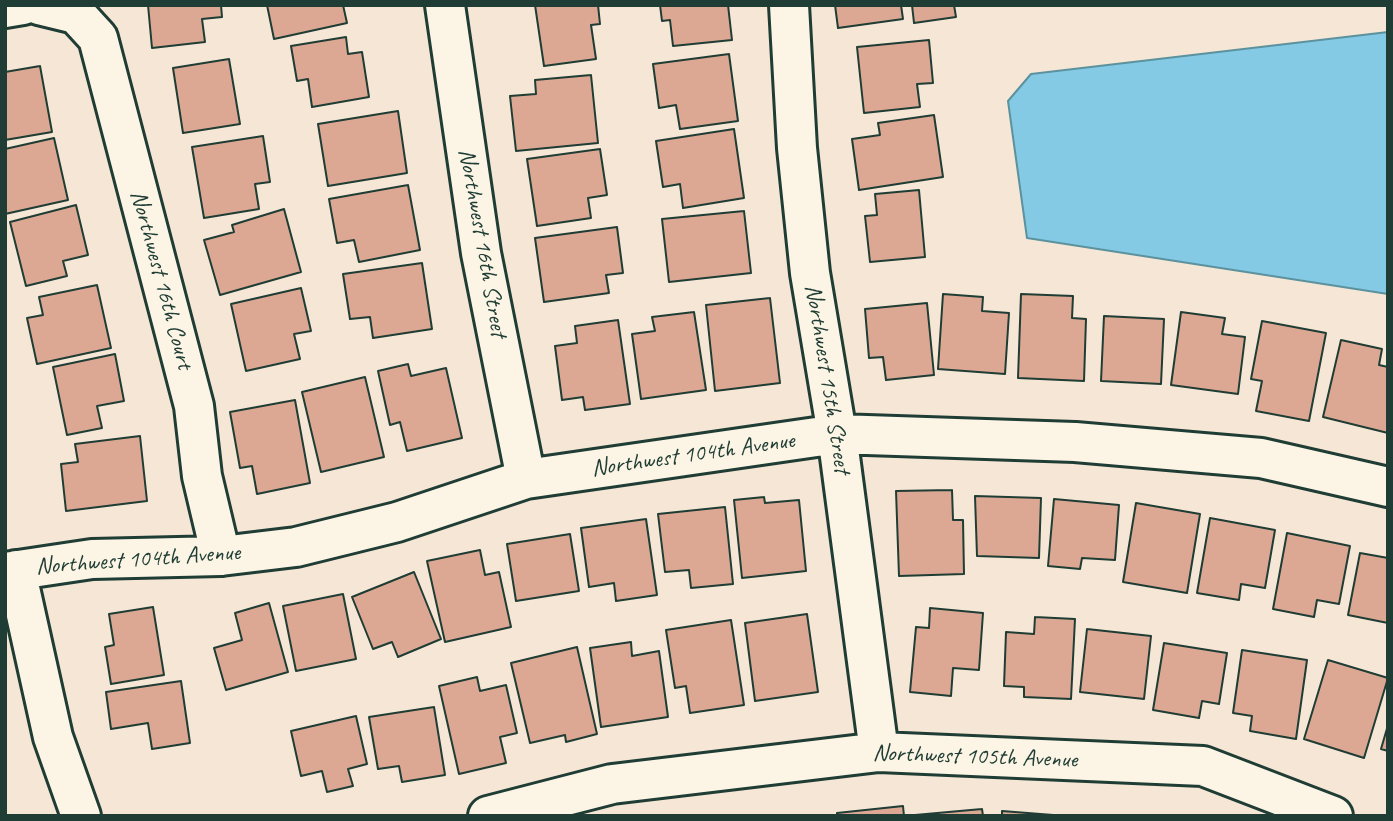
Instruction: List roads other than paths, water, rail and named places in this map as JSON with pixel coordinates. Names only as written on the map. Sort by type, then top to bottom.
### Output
[{"type":"street","points":[[5,8],[23,5]]},
{"type":"street","name":"Northwest 16th Court","points":[[39,5],[76,14],[97,38],[194,406],[202,476],[220,556]]},
{"type":"street","name":"Northwest 16th Street","points":[[444,5],[481,253],[526,479]]},
{"type":"street","name":"Northwest 15th Street","points":[[789,5],[797,148],[810,274],[837,434],[879,752]]},
{"type":"street","name":"Northwest 104th Avenue","points":[[10,571],[92,559],[220,556],[296,547],[397,522],[526,479],[837,434],[1075,442],[1261,458],[1388,487]]},
{"type":"street","points":[[10,571],[52,737],[81,816]]},
{"type":"street","name":"Northwest 105th Avenue","points":[[488,816],[612,784],[879,752],[1203,766],[1333,816]]},
{"type":"water","points":[[1388,32],[1388,294],[1027,238],[1008,101],[1031,74]]}]
